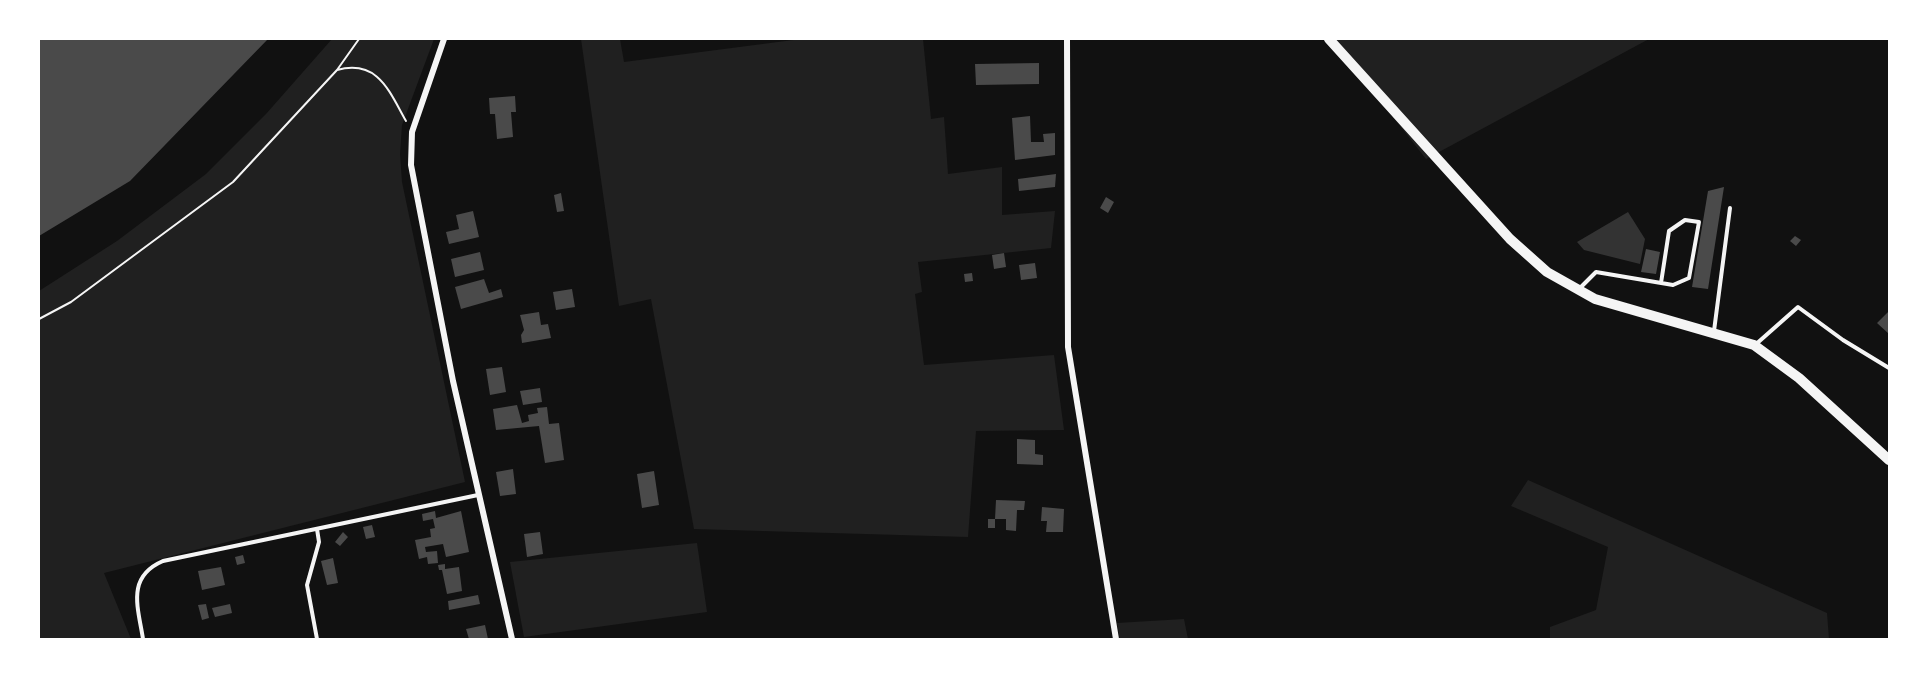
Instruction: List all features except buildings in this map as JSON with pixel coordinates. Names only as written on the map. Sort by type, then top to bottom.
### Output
[{"type":"street","points":[[444,39],[412,132],[411,165],[478,495],[512,639]]},
{"type":"street","points":[[1067,39],[1068,347],[1116,639]]},
{"type":"street","points":[[1329,39],[1518,248],[1547,273],[1578,291],[1606,302],[1714,331],[1754,345],[1799,378],[1889,460]]},
{"type":"lane","points":[[1714,331],[1730,208]]},
{"type":"lane","points":[[1578,291],[1596,272],[1660,283],[1673,285],[1689,278],[1699,222],[1685,220],[1670,231],[1660,283]]},
{"type":"lane","points":[[1754,345],[1798,307],[1843,340],[1889,368]]},
{"type":"lane","points":[[143,639],[137,588],[146,571],[163,561],[478,495]]},
{"type":"lane","points":[[317,529],[319,542],[306,585],[317,639]]},
{"type":"path","points":[[39,319],[71,302],[233,182],[337,70],[359,39]]},
{"type":"path","points":[[337,70],[352,66],[381,80],[412,132]]},
{"type":"shaded area","points":[[332,39],[434,39],[402,125],[400,154],[402,182],[465,482],[104,573],[131,639],[39,639],[39,291],[117,241],[206,174],[266,114]]},
{"type":"shaded area","points":[[581,39],[620,39],[624,62],[801,39],[923,39],[931,119],[944,117],[948,174],[1002,167],[1002,215],[1055,211],[1051,248],[918,262],[922,292],[915,294],[924,365],[1054,355],[1064,430],[976,431],[968,537],[694,529],[651,299],[619,306]]},
{"type":"shaded area","points":[[1332,39],[1649,39],[1426,159]]},
{"type":"shaded area","points":[[1628,212],[1645,239],[1640,264],[1584,250],[1577,242]]},
{"type":"shaded area","points":[[1528,480],[1827,613],[1829,639],[1550,639],[1550,627],[1596,610],[1608,547],[1511,506]]},
{"type":"shaded area","points":[[697,543],[707,612],[524,637],[510,562]]},
{"type":"shaded area","points":[[1184,619],[1188,639],[1120,639],[1117,623]]}]
